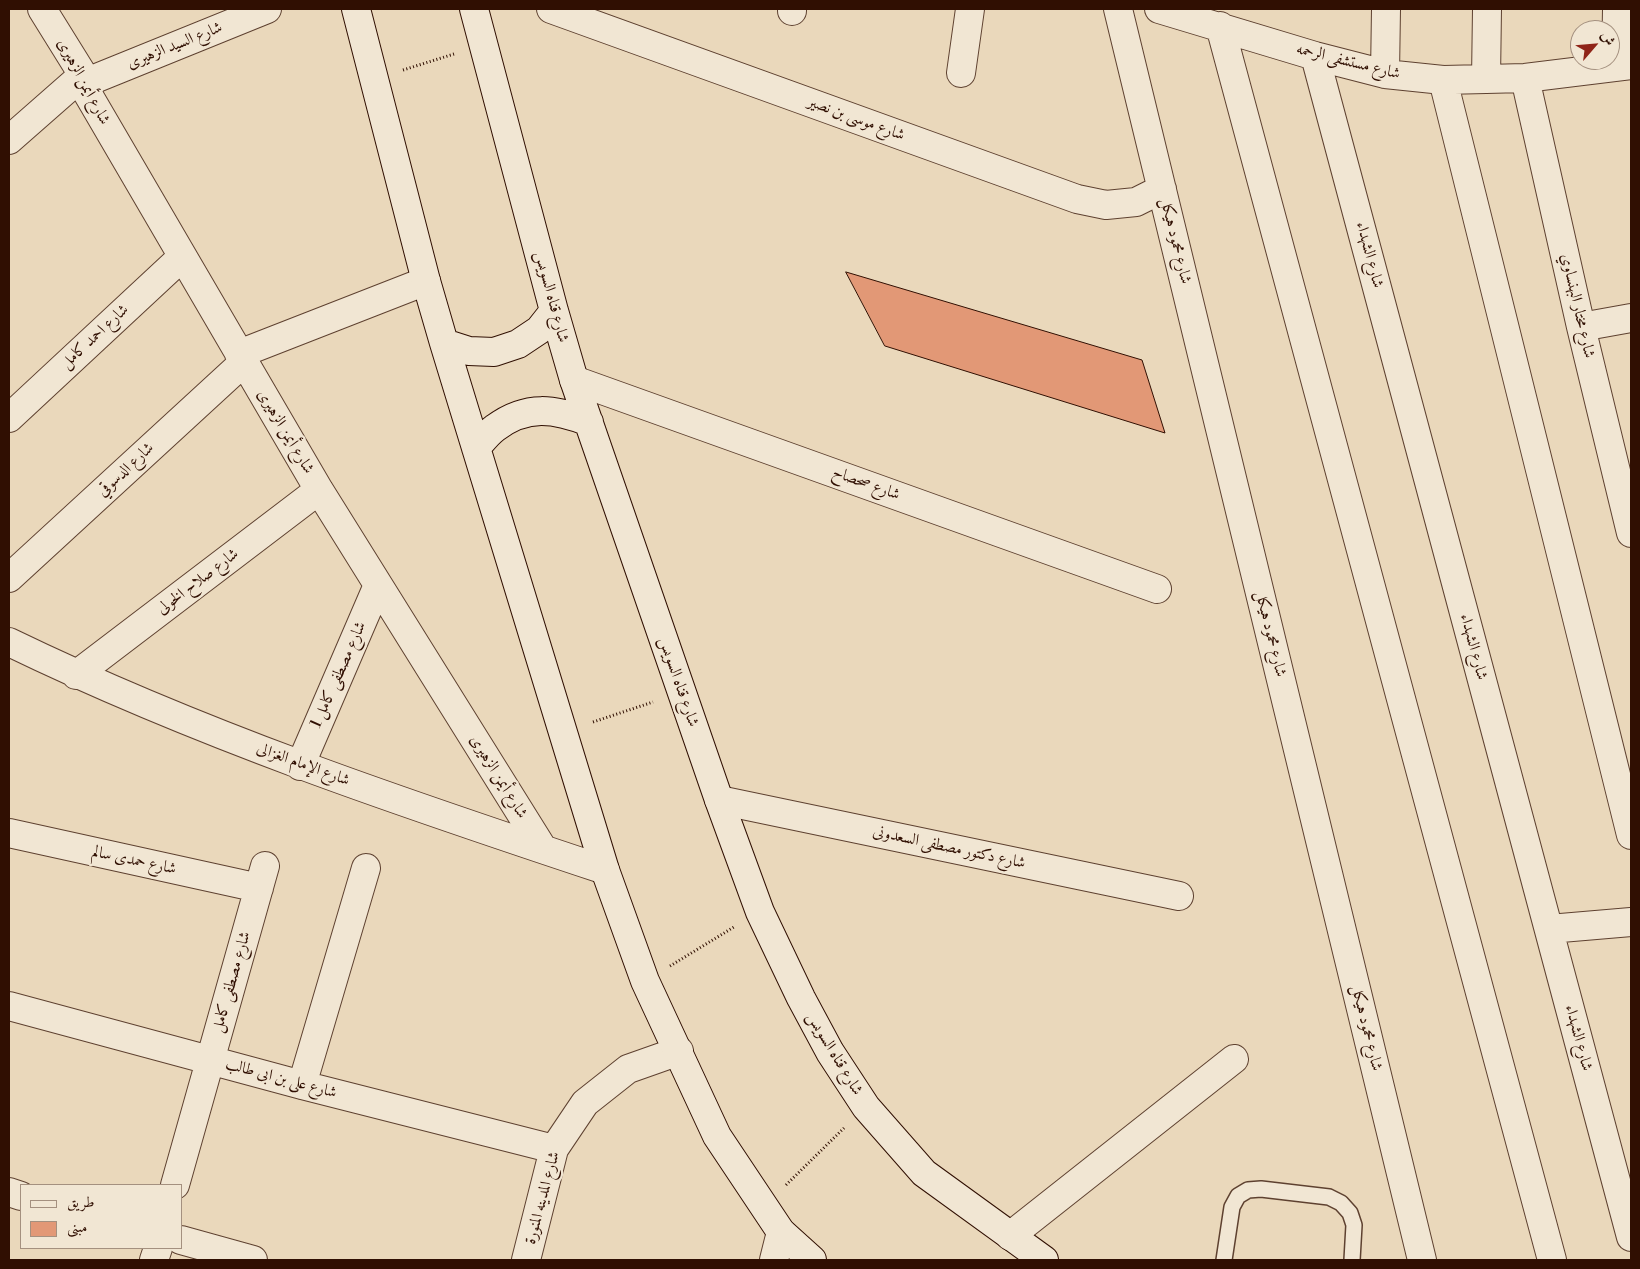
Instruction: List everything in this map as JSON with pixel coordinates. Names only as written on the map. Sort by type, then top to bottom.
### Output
[{"type":"street","name":"شارع أيمن الزهيرى","points":[[42,9],[182,257],[319,490],[543,849]]},
{"type":"street","name":"شارع السيد الزهيرى","points":[[9,140],[82,79],[267,9]]},
{"type":"street","points":[[356,9],[426,281],[605,870],[646,981],[717,1136],[781,1232],[812,1260]]},
{"type":"street","name":"شارع قناه السويس","points":[[474,9],[574,380],[719,800],[760,912],[800,998],[830,1052],[866,1107],[924,1173],[1044,1260]]},
{"type":"street","name":"شارع موسى بن نصير","points":[[551,9],[1077,199],[1106,205],[1136,202],[1162,190]]},
{"type":"street","points":[[961,73],[970,9]]},
{"type":"street","name":"شارع محمود هيكل","points":[[1118,9],[1422,1260]]},
{"type":"street","name":"شارع مستشفى الرحمه","points":[[1159,9],[1315,56],[1385,74],[1443,80],[1525,78],[1624,66]]},
{"type":"street","points":[[1385,74],[1386,9]]},
{"type":"street","points":[[1486,79],[1487,9]]},
{"type":"street","points":[[1617,9],[1624,66]]},
{"type":"street","points":[[1220,26],[1552,1260]]},
{"type":"street","name":"شارع الشهداء","points":[[1315,56],[1631,1237]]},
{"type":"street","name":"شارع مختار البهنساوي","points":[[1525,78],[1631,533]]},
{"type":"street","points":[[1443,80],[1631,835]]},
{"type":"street","name":"شارع احمد كامل","points":[[9,418],[182,257]]},
{"type":"street","points":[[241,358],[426,281]]},
{"type":"street","points":[[444,343],[469,351],[494,352],[518,344],[539,330],[554,311]]},
{"type":"street","points":[[1582,327],[1631,318]]},
{"type":"street","name":"شارع الدسوقي","points":[[9,578],[241,358]]},
{"type":"street","name":"شارع صحصاح","points":[[574,380],[1157,589]]},
{"type":"street","points":[[476,448],[495,428],[516,416],[540,410],[564,413],[589,422]]},
{"type":"street","name":"شارع صلاح الخولى","points":[[76,675],[319,490]]},
{"type":"street","name":"شارع مصطفى كامل 1","points":[[300,766],[378,585]]},
{"type":"street","name":"شارع الإمام الغزالى","points":[[9,642],[76,675],[300,766],[605,870]]},
{"type":"street","name":"شارع دكتور مصطفى السعدونى","points":[[719,800],[1179,896]]},
{"type":"street","name":"شارع حمدى سالم","points":[[9,833],[262,877]]},
{"type":"street","points":[[302,1085],[366,868]]},
{"type":"street","name":"شارع مصطفى كامل","points":[[176,1184],[262,877]]},
{"type":"street","points":[[1549,929],[1631,922]]},
{"type":"street","name":"شارع على بن ابى طالب","points":[[9,1006],[210,1061],[554,1149]]},
{"type":"street","name":"شارع المدينه المنورة","points":[[526,1260],[554,1149],[584,1104],[628,1070],[679,1051]]},
{"type":"street","points":[[1010,1236],[1234,1059]]},
{"type":"street","points":[[774,1260],[781,1232]]},
{"type":"street","points":[[182,1240],[253,1260]]},
{"type":"lane","points":[[1224,1260],[1232,1207],[1238,1196],[1248,1190],[1261,1189],[1329,1197],[1341,1203],[1350,1213],[1354,1225],[1352,1260]]},
{"type":"path","points":[[374,79],[484,45]]},
{"type":"path","points":[[562,732],[682,693]]},
{"type":"path","points":[[646,981],[760,912]]},
{"type":"path","points":[[763,1206],[866,1107]]},
{"type":"building","points":[[846,272],[1142,360],[1165,433],[885,346]]}]
